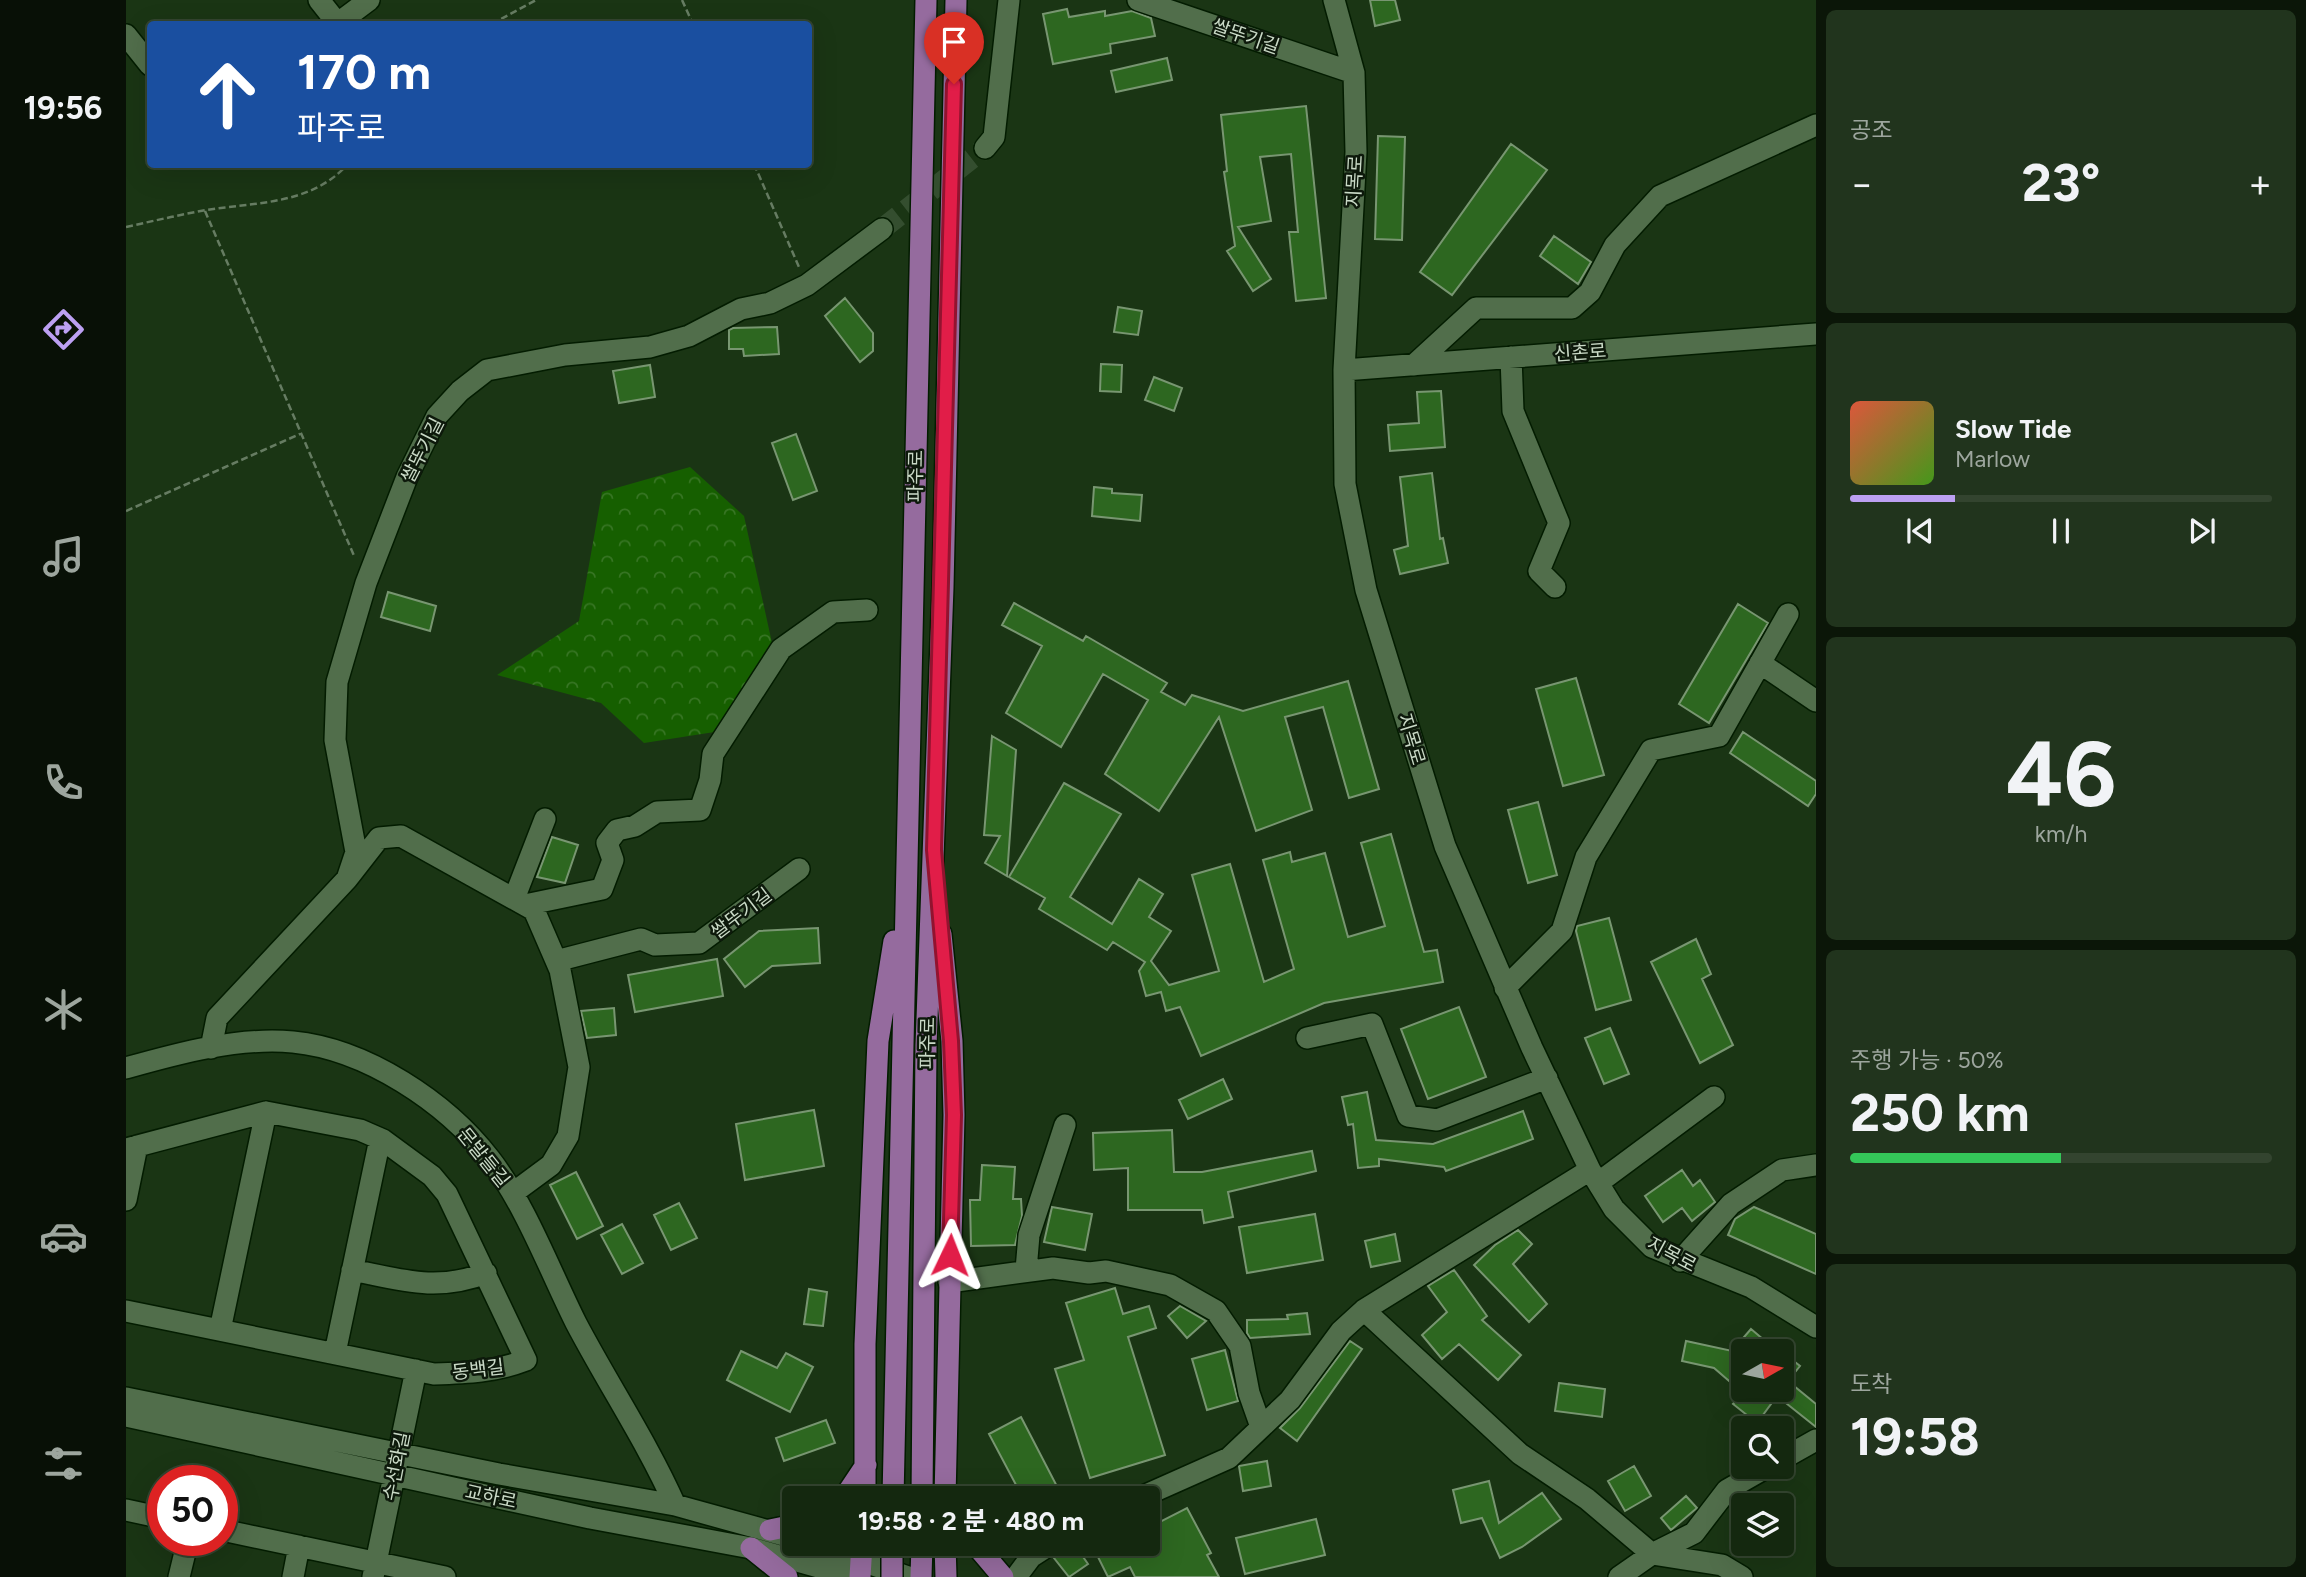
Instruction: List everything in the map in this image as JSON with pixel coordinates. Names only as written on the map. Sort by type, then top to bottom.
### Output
[{"type":"main road","name":"파주로","points":[[893,1486],[926,0]]},
{"type":"main road","name":"파주로","points":[[922,1486],[926,1046],[937,755],[956,0]]},
{"type":"main road","points":[[934,850],[952,1054],[954,1115],[945,1486]]},
{"type":"main road","points":[[866,1486],[865,1344],[878,1041],[906,867]]},
{"type":"main road","points":[[852,1486],[867,1463]]},
{"type":"main road","points":[[944,1467],[949,1486]]},
{"type":"main road","points":[[771,1530],[782,1528]]},
{"type":"main road","points":[[751,1548],[787,1577]]},
{"type":"main road","points":[[892,1556],[892,1577]]},
{"type":"main road","points":[[921,1577],[922,1556]]},
{"type":"main road","points":[[945,1556],[946,1577]]},
{"type":"main road","points":[[985,1556],[1003,1577]]},
{"type":"street","points":[[319,0],[335,21]]},
{"type":"street","points":[[341,21],[369,0]]},
{"type":"street","points":[[990,143],[1009,0]]},
{"type":"street","name":"쌀뚜기길","points":[[1138,0],[1354,73]]},
{"type":"street","name":"지목로","points":[[1334,0],[1354,73],[1356,152],[1344,370],[1345,484],[1366,590],[1445,846],[1506,988],[1594,1177],[1627,1226],[1652,1247],[1680,1261],[1751,1287],[1816,1327]]},
{"type":"street","points":[[126,35],[147,61]]},
{"type":"street","points":[[1414,365],[1476,308],[1572,308],[1590,292],[1615,245],[1661,196],[1816,125]]},
{"type":"street","name":"쌀뚜기길","points":[[347,879],[356,852],[334,715],[337,682],[366,583],[407,477],[437,416],[460,391],[487,370],[565,355],[650,347],[689,336],[741,309],[771,303],[807,285],[882,229]]},
{"type":"street","name":"신촌로","points":[[1344,370],[1816,334]]},
{"type":"street","points":[[1511,357],[1513,411],[1559,523],[1539,571],[1555,587]]},
{"type":"street","points":[[545,819],[520,902],[602,889],[613,860],[607,843],[617,830],[635,826],[657,812],[701,810],[710,780],[713,754],[781,649],[833,612],[867,610]]},
{"type":"street","points":[[1506,988],[1562,931],[1586,857],[1651,750],[1719,736],[1788,614]]},
{"type":"street","points":[[1760,663],[1816,701]]},
{"type":"street","name":"쌀뚜기길","points":[[211,1048],[217,1018],[347,879],[379,838],[401,836],[534,910],[556,961],[579,1067],[568,1136],[551,1165],[513,1193]]},
{"type":"street","name":"쌀뚜기길","points":[[556,961],[641,939],[655,945],[699,943],[799,869]]},
{"type":"street","points":[[1307,1038],[1372,1024],[1408,1116],[1437,1120],[1547,1078]]},
{"type":"street","name":"문발들길","points":[[126,1068],[211,1048],[295,1042],[338,1053],[374,1067],[431,1102],[466,1132],[490,1159],[513,1193],[601,1371],[660,1470],[675,1505]]},
{"type":"street","points":[[1160,1489],[1228,1458],[1290,1400],[1341,1331],[1364,1310],[1594,1177],[1714,1097]]},
{"type":"street","points":[[220,1330],[266,1112]]},
{"type":"street","name":"동백길","points":[[126,1200],[131,1147],[266,1112],[360,1130],[406,1154],[432,1176],[447,1194],[526,1360],[503,1369],[477,1373],[434,1374],[126,1311]]},
{"type":"street","points":[[1026,1270],[1029,1235],[1065,1125]]},
{"type":"street","points":[[335,1353],[380,1139]]},
{"type":"street","points":[[1680,1261],[1731,1204],[1782,1170],[1816,1165]]},
{"type":"street","points":[[949,1282],[1054,1268],[1089,1273],[1106,1271],[1170,1285],[1216,1311],[1240,1346],[1249,1393],[1261,1427]]},
{"type":"street","points":[[352,1270],[422,1284],[445,1285],[485,1273]]},
{"type":"street","points":[[1364,1310],[1520,1454],[1587,1499],[1652,1554],[1722,1565],[1742,1577]]},
{"type":"street","name":"수선화길","points":[[375,1570],[416,1370]]},
{"type":"street","name":"교하로","points":[[126,1398],[675,1505],[782,1534]]},
{"type":"street","name":"교하로","points":[[126,1416],[590,1518],[751,1548],[860,1564],[908,1577]]},
{"type":"street","points":[[1794,1452],[1816,1440]]},
{"type":"street","points":[[1619,1577],[1652,1554],[1693,1533],[1727,1490],[1746,1479]]},
{"type":"street","points":[[126,1510],[147,1515]]},
{"type":"street","points":[[238,1533],[299,1546],[375,1570],[445,1577]]},
{"type":"street","points":[[293,1577],[299,1546]]},
{"type":"street","points":[[179,1577],[184,1556]]},
{"type":"street","name":"교하로","points":[[841,1556],[860,1564]]},
{"type":"street","points":[[1016,1577],[1033,1556]]},
{"type":"path","points":[[498,21],[536,0]]},
{"type":"path","points":[[682,0],[692,21]]},
{"type":"path","points":[[126,227],[205,211],[285,200],[319,189],[343,168]]},
{"type":"path","points":[[756,168],[807,285]]},
{"type":"path","points":[[205,211],[366,583]]},
{"type":"path","points":[[126,510],[300,434]]},
{"type":"green space","points":[[690,467],[744,516],[774,652],[721,731],[644,743],[601,703],[497,675],[579,621],[602,492]]},
{"type":"building","points":[[1370,0],[1395,0],[1400,20],[1375,26]]},
{"type":"building","points":[[1067,9],[1069,17],[1105,11],[1105,16],[1132,11],[1151,18],[1155,36],[1110,44],[1111,53],[1053,64],[1043,14]]},
{"type":"building","points":[[1167,58],[1172,80],[1116,92],[1111,71]]},
{"type":"building","points":[[1306,106],[1326,298],[1296,301],[1289,232],[1298,232],[1291,154],[1260,157],[1271,221],[1238,227],[1271,279],[1253,291],[1227,251],[1235,246],[1224,172],[1227,171],[1221,115]]},
{"type":"building","points":[[1378,136],[1405,137],[1402,240],[1375,239]]},
{"type":"building","points":[[1511,144],[1547,170],[1452,295],[1420,272]]},
{"type":"building","points":[[1554,236],[1591,262],[1578,284],[1540,256]]},
{"type":"building","points":[[845,298],[873,333],[873,351],[860,362],[825,316]]},
{"type":"building","points":[[1118,307],[1142,311],[1138,335],[1114,332]]},
{"type":"building","points":[[777,327],[779,354],[744,356],[743,349],[729,349],[729,330],[733,328]]},
{"type":"building","points":[[1101,364],[1122,365],[1121,392],[1100,391]]},
{"type":"building","points":[[650,365],[655,397],[619,403],[613,371]]},
{"type":"building","points":[[1154,377],[1182,388],[1174,411],[1145,400]]},
{"type":"building","points":[[1441,391],[1445,447],[1390,451],[1388,425],[1419,423],[1417,392]]},
{"type":"building","points":[[796,434],[817,491],[793,500],[772,443]]},
{"type":"building","points":[[1432,473],[1440,539],[1443,538],[1448,563],[1400,574],[1394,550],[1408,546],[1400,477]]},
{"type":"building","points":[[1094,487],[1112,489],[1112,493],[1142,495],[1140,521],[1092,516]]},
{"type":"building","points":[[388,592],[436,606],[430,631],[381,617]]},
{"type":"building","points":[[1014,603],[1083,641],[1086,636],[1167,683],[1161,692],[1185,705],[1192,695],[1243,711],[1348,681],[1379,789],[1349,798],[1323,707],[1285,717],[1312,810],[1256,831],[1219,717],[1159,811],[1105,774],[1148,700],[1103,674],[1061,747],[1006,713],[1042,646],[1002,625]]},
{"type":"building","points":[[1738,604],[1768,623],[1709,723],[1679,704]]},
{"type":"building","points":[[1576,678],[1604,775],[1563,786],[1536,689]]},
{"type":"building","points":[[1743,732],[1816,781],[1816,794],[1808,806],[1730,753]]},
{"type":"building","points":[[992,736],[1016,750],[1007,876],[985,863],[1000,836],[984,835]]},
{"type":"building","points":[[1064,783],[1121,814],[1070,897],[1112,924],[1139,879],[1163,894],[1149,917],[1171,931],[1151,961],[1169,985],[1219,971],[1192,875],[1230,864],[1264,982],[1294,969],[1263,860],[1290,852],[1292,862],[1325,853],[1348,937],[1385,926],[1361,843],[1391,834],[1424,952],[1437,950],[1443,982],[1324,1003],[1201,1056],[1180,1007],[1166,1011],[1161,992],[1146,996],[1139,971],[1145,962],[1113,942],[1107,950],[1039,909],[1045,898],[1009,877]]},
{"type":"building","points":[[1538,802],[1557,875],[1528,883],[1508,810]]},
{"type":"building","points":[[552,837],[578,845],[565,883],[537,877]]},
{"type":"building","points":[[1609,918],[1631,1000],[1596,1010],[1576,931],[1577,926]]},
{"type":"building","points":[[818,928],[820,963],[772,966],[745,987],[724,959],[759,931]]},
{"type":"building","points":[[1696,939],[1711,974],[1702,979],[1733,1045],[1700,1063],[1651,962]]},
{"type":"building","points":[[717,959],[723,996],[635,1012],[628,975]]},
{"type":"building","points":[[1459,1007],[1486,1077],[1428,1099],[1401,1029]]},
{"type":"building","points":[[614,1008],[616,1035],[587,1038],[581,1011]]},
{"type":"building","points":[[1610,1028],[1629,1074],[1604,1084],[1585,1038]]},
{"type":"building","points":[[1223,1079],[1232,1099],[1188,1119],[1179,1100]]},
{"type":"building","points":[[1367,1092],[1376,1140],[1433,1144],[1523,1111],[1533,1139],[1446,1171],[1444,1167],[1379,1159],[1379,1166],[1358,1168],[1353,1124],[1348,1125],[1342,1097]]},
{"type":"building","points":[[814,1110],[824,1166],[745,1180],[736,1124]]},
{"type":"building","points":[[1172,1130],[1174,1172],[1202,1172],[1312,1151],[1316,1171],[1228,1192],[1233,1217],[1204,1223],[1202,1210],[1128,1210],[1128,1168],[1094,1170],[1093,1133]]},
{"type":"building","points":[[982,1165],[1015,1167],[1013,1199],[1021,1199],[1022,1216],[1015,1245],[971,1246],[970,1200],[980,1200]]},
{"type":"building","points":[[1682,1170],[1693,1186],[1700,1180],[1715,1202],[1692,1221],[1682,1208],[1663,1222],[1645,1196]]},
{"type":"building","points":[[576,1172],[603,1226],[577,1239],[550,1185]]},
{"type":"building","points":[[679,1203],[697,1238],[671,1250],[654,1215]]},
{"type":"building","points":[[1052,1207],[1092,1214],[1085,1250],[1044,1242]]},
{"type":"building","points":[[1754,1207],[1816,1234],[1816,1274],[1728,1235],[1735,1219]]},
{"type":"building","points":[[1315,1214],[1323,1260],[1247,1273],[1239,1227]]},
{"type":"building","points":[[622,1224],[643,1263],[622,1274],[601,1235]]},
{"type":"building","points":[[1518,1230],[1532,1244],[1513,1264],[1547,1304],[1529,1322],[1474,1265],[1495,1245]]},
{"type":"building","points":[[1395,1234],[1400,1261],[1371,1267],[1365,1241]]},
{"type":"building","points":[[1454,1270],[1487,1316],[1482,1320],[1521,1355],[1498,1380],[1459,1344],[1442,1359],[1422,1335],[1447,1312],[1428,1286]]},
{"type":"building","points":[[1115,1288],[1123,1314],[1149,1306],[1156,1328],[1128,1337],[1165,1455],[1090,1478],[1055,1369],[1084,1360],[1066,1303]]},
{"type":"building","points":[[809,1289],[827,1292],[823,1326],[804,1324]]},
{"type":"building","points":[[1180,1306],[1206,1321],[1187,1338],[1168,1316]]},
{"type":"building","points":[[1307,1313],[1310,1334],[1250,1338],[1247,1333],[1247,1320],[1288,1319],[1287,1315]]},
{"type":"building","points":[[1751,1329],[1763,1339],[1742,1339]]},
{"type":"building","points":[[1350,1341],[1362,1349],[1297,1441],[1280,1428],[1300,1408]]},
{"type":"building","points":[[1686,1341],[1731,1351],[1731,1383],[1714,1368],[1682,1361]]},
{"type":"building","points":[[1225,1350],[1238,1401],[1207,1410],[1192,1359]]},
{"type":"building","points":[[741,1351],[777,1368],[786,1353],[813,1367],[790,1412],[727,1380]]},
{"type":"building","points":[[1794,1361],[1800,1366],[1794,1374]]},
{"type":"building","points":[[1559,1383],[1605,1389],[1602,1417],[1555,1411]]},
{"type":"building","points":[[1794,1386],[1816,1404],[1816,1427],[1785,1402],[1794,1402]]},
{"type":"building","points":[[1773,1402],[1762,1416],[1748,1416],[1733,1404]]},
{"type":"building","points":[[1021,1417],[1057,1486],[1017,1486],[989,1434]]},
{"type":"building","points":[[826,1420],[835,1443],[784,1461],[776,1438]]},
{"type":"building","points":[[1267,1461],[1271,1486],[1243,1491],[1239,1466]]},
{"type":"building","points":[[1634,1466],[1651,1496],[1625,1511],[1608,1481]]},
{"type":"building","points":[[1489,1481],[1499,1523],[1542,1493],[1561,1519],[1522,1547],[1500,1558],[1482,1518],[1461,1523],[1453,1490]]},
{"type":"building","points":[[1686,1496],[1697,1508],[1671,1530],[1661,1518]]},
{"type":"building","points":[[1187,1508],[1211,1553],[1207,1555],[1219,1577],[1135,1577],[1130,1567],[1108,1577],[1098,1556],[1160,1556],[1160,1522]]},
{"type":"building","points":[[1316,1519],[1325,1555],[1245,1574],[1236,1538]]},
{"type":"building","points":[[1082,1556],[1088,1564],[1069,1577],[1054,1558]]},
{"type":"tunnel","points":[[882,229],[985,148]]},
{"type":"route","points":[[950,1255],[954,1115],[951,1041],[934,850],[943,587],[954,84]]}]
